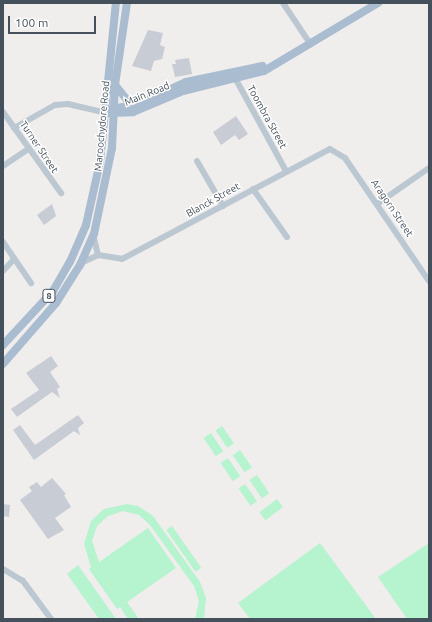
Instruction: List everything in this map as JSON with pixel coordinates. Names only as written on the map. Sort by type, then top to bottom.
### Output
[{"type":"main road","name":"Maroochydore Road","points":[[3,345],[53,291],[81,237],[94,194],[116,3]]},
{"type":"main road","name":"Maroochydore Road","points":[[3,364],[56,304],[81,262],[94,234],[109,168],[116,86],[126,3]]},
{"type":"main road","name":"Main Road","points":[[104,112],[136,111],[183,91],[274,65],[311,45],[373,4]]},
{"type":"main road","name":"Main Road","points":[[114,111],[186,82],[234,76]]},
{"type":"main road","points":[[116,86],[131,105]]},
{"type":"street","points":[[284,3],[311,45]]},
{"type":"street","name":"Toombra Street","points":[[234,76],[286,171]]},
{"type":"street","points":[[14,128],[55,105],[104,112]]},
{"type":"street","name":"Turner Street","points":[[3,112],[28,149],[61,193]]},
{"type":"street","points":[[3,166],[28,149]]},
{"type":"street","name":"Blanck Street","points":[[98,255],[122,259],[325,150],[335,149]]},
{"type":"street","name":"Aragorn Street","points":[[335,149],[345,158],[429,281]]},
{"type":"street","points":[[197,161],[223,206]]},
{"type":"street","points":[[377,204],[429,168]]},
{"type":"street","points":[[253,189],[287,238]]},
{"type":"street","points":[[81,262],[98,255],[93,245],[94,234]]},
{"type":"street","points":[[3,242],[32,283]]},
{"type":"street","points":[[3,271],[14,258]]},
{"type":"street","points":[[3,569],[24,582],[50,619]]},
{"type":"green space","points":[[222,426],[234,443],[227,448],[215,431]]},
{"type":"green space","points":[[211,433],[223,451],[216,456],[204,438]]},
{"type":"green space","points":[[240,450],[252,467],[245,472],[233,455]]},
{"type":"green space","points":[[228,458],[240,476],[233,481],[221,463]]},
{"type":"green space","points":[[257,475],[269,493],[262,498],[250,480]]},
{"type":"green space","points":[[245,484],[257,501],[250,506],[238,489]]},
{"type":"green space","points":[[277,499],[283,507],[265,520],[259,512]]},
{"type":"green space","points":[[127,504],[138,506],[153,516],[200,582],[206,598],[204,619],[195,619],[199,601],[194,586],[150,525],[139,515],[123,511],[108,516],[97,526],[92,541],[99,562],[148,528],[176,568],[127,602],[139,619],[128,619],[120,607],[117,609],[89,569],[91,567],[84,544],[91,521],[104,509]]},
{"type":"green space","points":[[172,526],[201,568],[196,572],[166,530]]},
{"type":"green space","points":[[320,543],[376,619],[250,619],[238,603]]},
{"type":"green space","points":[[429,543],[429,619],[407,619],[378,577]]},
{"type":"green space","points":[[78,565],[116,619],[99,619],[67,574]]},
{"type":"building","points":[[148,30],[163,33],[160,45],[165,47],[162,59],[154,61],[151,71],[132,66]]},
{"type":"building","points":[[189,58],[192,74],[175,77],[172,64],[176,64],[175,60]]},
{"type":"building","points":[[236,116],[248,134],[239,140],[235,135],[221,145],[213,132]]},
{"type":"building","points":[[52,204],[56,216],[44,225],[37,215]]},
{"type":"building","points":[[51,356],[58,366],[50,372],[60,387],[57,389],[60,398],[52,392],[17,417],[11,409],[39,390],[26,373]]},
{"type":"building","points":[[78,415],[84,423],[78,428],[80,435],[74,431],[34,460],[13,430],[20,425],[35,445]]},
{"type":"building","points":[[52,478],[66,494],[64,495],[71,507],[55,518],[64,530],[48,539],[20,500],[32,491],[29,487],[37,482],[41,487]]},
{"type":"building","points":[[3,504],[10,505],[9,517],[3,516]]}]
